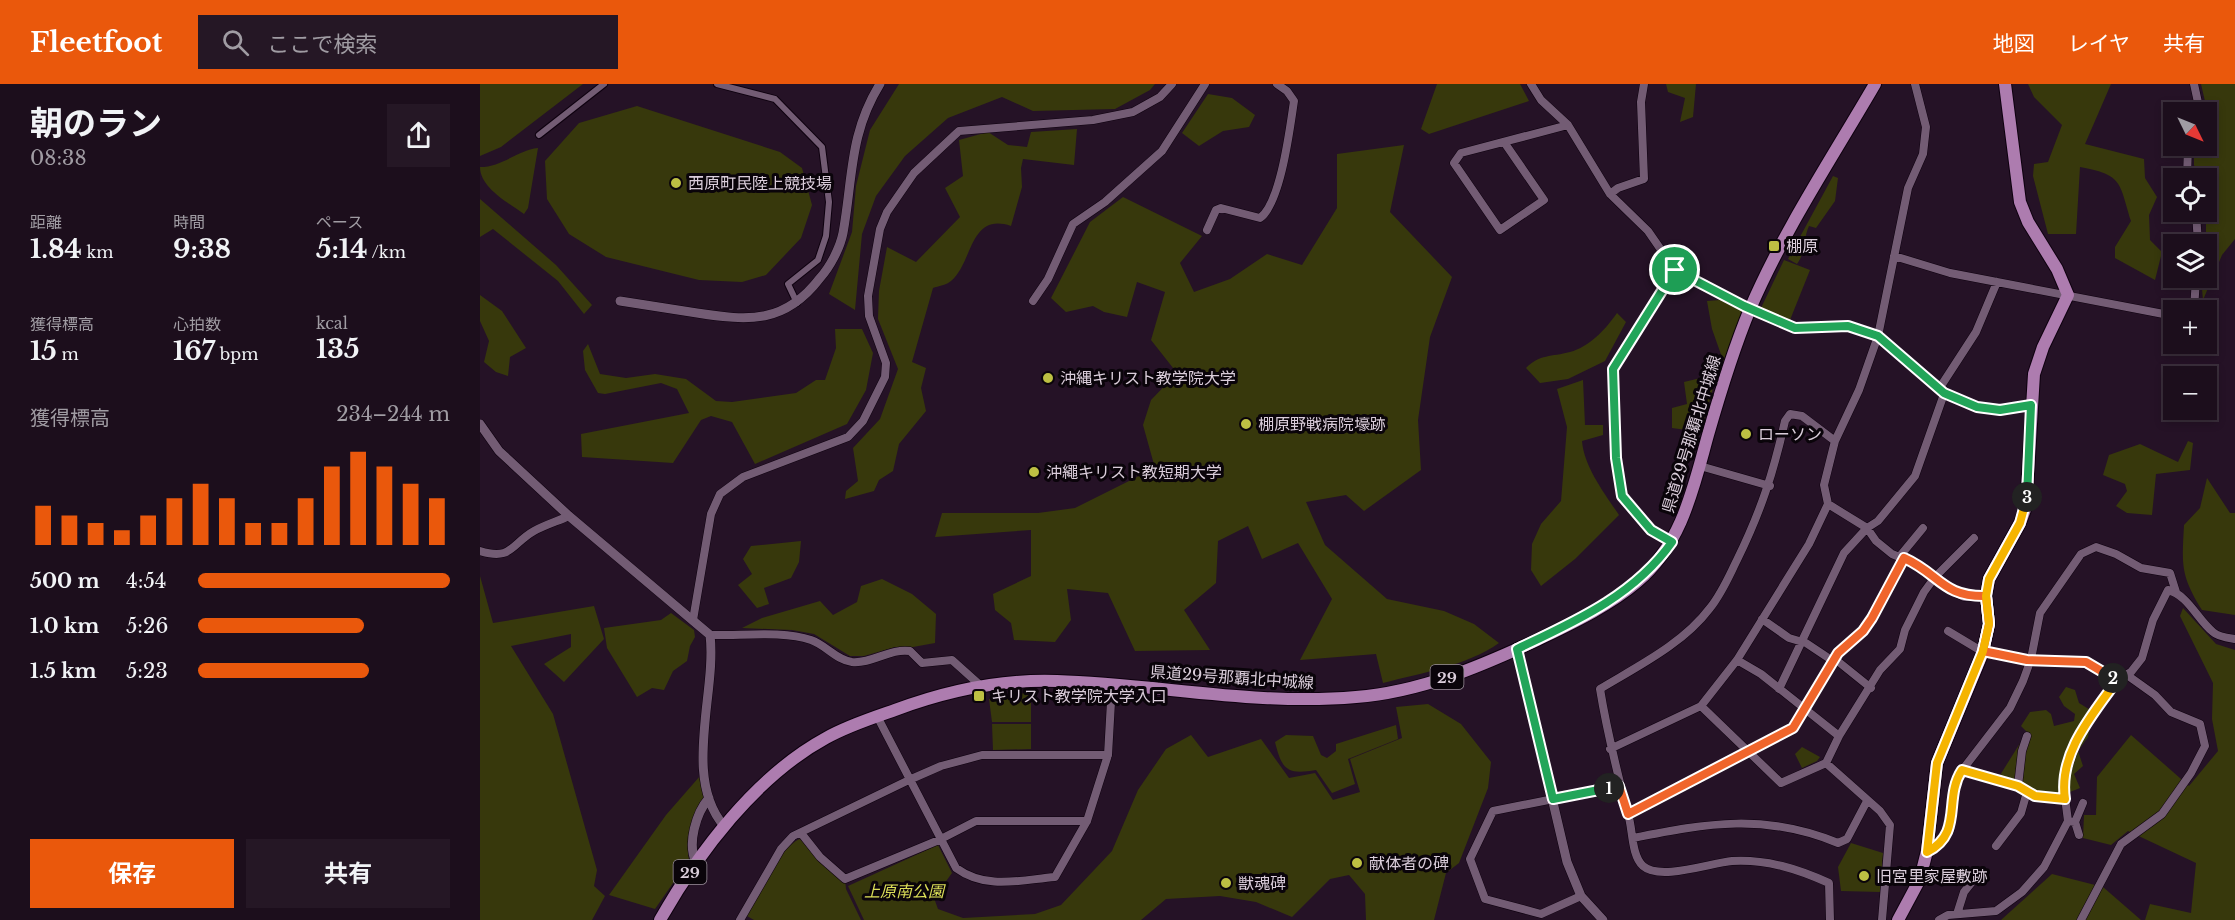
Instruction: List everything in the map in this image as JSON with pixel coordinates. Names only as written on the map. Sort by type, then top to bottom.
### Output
[{"type":"main road","name":"県道29号那覇北中城線","points":[[660,920],[696,862],[724,826],[762,788],[814,745],[839,731],[918,701],[981,686],[1034,680],[1112,684],[1290,700],[1359,697],[1427,684],[1517,649],[1621,595],[1646,574],[1672,542],[1689,505],[1717,404],[1750,309],[1773,260],[1875,84]]},
{"type":"main road","points":[[1898,920],[1920,879],[1927,852],[1937,763],[1983,651],[1989,624],[1986,596],[1989,579],[2020,523],[2026,507],[2034,374],[2043,347],[2068,295],[2057,269],[2028,222],[2020,202],[2005,84]]},
{"type":"street","points":[[539,135],[604,84]]},
{"type":"street","points":[[717,84],[775,99],[822,147],[829,202],[826,236],[818,260],[788,284],[797,303]]},
{"type":"street","points":[[620,301],[742,320],[768,316],[797,303],[810,292],[826,272],[843,236],[858,128],[866,107],[880,84]]},
{"type":"street","points":[[693,620],[711,514],[720,494],[743,477],[848,437],[863,421],[885,377],[886,363],[869,316],[868,296],[880,229],[887,212],[914,173],[959,131],[1093,120],[1133,112],[1160,97],[1172,84]]},
{"type":"street","points":[[1033,301],[1048,279],[1073,224],[1105,202],[1162,151],[1205,84]]},
{"type":"street","points":[[1207,230],[1216,210],[1221,208],[1260,218],[1266,213],[1275,192],[1294,101],[1287,91],[1277,84]]},
{"type":"street","points":[[1531,84],[1541,100],[1568,125],[1610,194],[1648,231],[1675,270],[1750,309],[1795,328],[1848,326],[1878,336],[1942,392],[1977,407],[2000,410],[2031,405]]},
{"type":"street","points":[[1610,194],[1618,188],[1644,179],[1641,102],[1644,84]]},
{"type":"street","points":[[1611,748],[1701,706],[1737,660],[1809,544],[1828,504],[1824,485],[1835,441],[1859,390],[1878,336],[1908,188],[1923,154],[1926,127],[1916,84]]},
{"type":"street","points":[[2194,84],[2198,102]]},
{"type":"street","points":[[1504,142],[1544,200],[1500,230],[1454,163],[1461,153],[1568,125]]},
{"type":"street","points":[[1894,256],[1950,273],[2163,314]]},
{"type":"street","points":[[1672,542],[1651,530],[1622,496],[1618,480],[1613,369],[1675,270]]},
{"type":"street","points":[[1779,689],[1844,553],[1867,528],[1878,521],[1916,476],[1942,392],[1976,332],[1997,282]]},
{"type":"street","points":[[1830,920],[1829,883],[1799,869],[1754,860],[1729,861],[1663,872],[1650,870],[1637,857],[1628,814],[1619,786],[1600,689],[1656,656],[1710,609],[1757,522],[1770,486],[1785,422],[1790,414],[1803,416],[1835,441]]},
{"type":"street","points":[[480,424],[499,451],[569,516],[710,635],[804,638],[821,644],[851,662],[861,662],[895,651],[910,651],[922,663],[948,660],[957,662],[981,686]]},
{"type":"street","points":[[1700,466],[1770,486]]},
{"type":"street","points":[[1828,504],[1867,528],[1876,541],[1892,554],[1921,566],[1946,588],[1964,597],[1986,596]]},
{"type":"street","points":[[480,551],[495,555],[510,552],[532,531],[569,516]]},
{"type":"street","points":[[1628,814],[1750,753],[1793,728],[1834,660],[1868,625],[1902,557],[1923,528]]},
{"type":"street","points":[[1701,706],[1781,783],[1826,764],[1839,736],[1871,688],[1880,670],[1900,649],[1905,630],[1935,577],[1974,538]]},
{"type":"street","points":[[1927,852],[1936,847],[1950,830],[1953,795],[1962,770],[2010,708],[2031,659],[2040,613],[2081,554],[2096,547],[2116,554],[2140,568],[2170,573],[2176,592],[2213,633],[2235,639]]},
{"type":"street","points":[[2079,835],[2072,822],[2062,782],[2075,746],[2085,726],[2118,679],[2127,675],[2142,658],[2163,598],[2168,590],[2176,592]]},
{"type":"street","points":[[1762,619],[1789,638],[1802,642],[1834,660],[1871,688]]},
{"type":"street","points":[[1948,631],[1983,651],[2031,659],[2086,662],[2118,679]]},
{"type":"street","points":[[710,635],[703,735],[709,798],[715,815],[724,826]]},
{"type":"street","points":[[1517,649],[1567,862],[1581,896],[1603,920]]},
{"type":"street","points":[[1737,660],[1779,689],[1839,736]]},
{"type":"street","points":[[2081,920],[2121,844],[2162,814],[2191,773],[2205,746],[2200,724],[2171,712],[2155,695],[2127,675]]},
{"type":"street","points":[[877,716],[939,840],[956,868],[974,880],[990,883],[1055,877],[1087,821],[1108,755],[1112,684]]},
{"type":"street","points":[[2018,786],[2022,751],[2027,736]]},
{"type":"street","points":[[740,920],[781,849],[793,836],[909,780],[941,766],[982,755],[1108,755]]},
{"type":"street","points":[[1826,764],[1880,811],[1890,825],[1882,920]]},
{"type":"street","points":[[1962,770],[2018,786],[2035,796],[2065,799]]},
{"type":"street","points":[[1581,896],[1541,914],[1485,899],[1470,859],[1493,812],[1619,786]]},
{"type":"street","points":[[1996,846],[2010,831],[2021,813],[2027,792]]},
{"type":"street","points":[[696,862],[691,848],[700,812],[709,798]]},
{"type":"street","points":[[1633,838],[1682,827],[1731,822],[1774,824],[1838,843],[1847,839],[1867,801]]},
{"type":"street","points":[[1939,920],[1948,915],[1996,911],[2016,897],[2044,867],[2083,803]]},
{"type":"street","points":[[801,833],[820,857],[845,879],[939,840],[976,821],[1087,821]]},
{"type":"street","points":[[1957,914],[1964,892],[1972,882]]},
{"type":"green space","points":[[480,84],[583,84],[501,147],[480,156]]},
{"type":"green space","points":[[899,84],[1155,84],[1150,90],[1115,109],[1033,111],[1002,97],[948,118],[905,156],[876,196],[862,234],[855,310],[829,294],[852,232],[856,186],[870,130]]},
{"type":"green space","points":[[1437,84],[1520,84],[1529,101],[1429,134],[1421,129]]},
{"type":"green space","points":[[1666,84],[1696,84],[1693,117],[1680,122],[1685,98],[1668,92]]},
{"type":"green space","points":[[2028,84],[2111,84],[2085,144],[2144,159],[2145,178],[2157,197],[2149,215],[2150,240],[2162,252],[2155,280],[2115,258],[2115,247],[2131,221],[2121,189],[2112,177],[2104,173],[2080,167],[2076,234],[2048,234],[2033,176],[2034,164],[2048,162],[2062,125],[2034,97]]},
{"type":"green space","points":[[2201,84],[2235,84],[2235,239],[2222,255],[2217,267],[2217,234],[2206,234],[2206,222],[2217,222],[2217,168],[2195,168],[2194,165],[2194,156],[2217,156],[2217,102],[2205,102]]},
{"type":"green space","points":[[1208,94],[1232,98],[1255,115],[1249,127],[1223,131],[1199,146],[1182,133]]},
{"type":"green space","name":"西原町民陸上競技場","points":[[637,106],[780,152],[802,168],[812,205],[801,238],[766,275],[742,282],[699,280],[606,257],[569,234],[547,199],[545,161],[579,123]]},
{"type":"green space","points":[[1077,129],[1074,165],[1023,159],[1022,187],[1011,226],[997,224],[987,226],[979,233],[958,273],[949,282],[933,288],[912,362],[926,368],[921,388],[926,411],[899,444],[893,471],[879,480],[874,491],[845,499],[846,491],[858,481],[853,448],[880,419],[898,369],[878,319],[879,291],[887,247],[916,262],[960,217],[945,188],[963,176],[959,140],[988,132],[1008,145],[1027,147],[1031,132]]},
{"type":"green space","points":[[1404,145],[1390,212],[1452,277],[1430,337],[1418,420],[1421,470],[1364,511],[1346,495],[1306,502],[1325,545],[1387,599],[1444,611],[1474,624],[1499,643],[1458,663],[1383,683],[1376,654],[1300,660],[1332,599],[1298,543],[1262,559],[1248,526],[1218,541],[1216,583],[1184,610],[1210,650],[1135,651],[1108,593],[1067,589],[1071,620],[1055,642],[1014,640],[1011,623],[995,610],[993,594],[1031,576],[1031,530],[935,537],[942,513],[1038,513],[1075,508],[1155,468],[1143,425],[1151,400],[1177,373],[1151,340],[1165,292],[1137,282],[1127,317],[1104,312],[1093,306],[1066,312],[1051,298],[1090,222],[1123,197],[1202,236],[1180,263],[1194,292],[1230,279],[1267,254],[1302,265],[1337,208],[1337,154]]},
{"type":"green space","points":[[538,148],[528,208],[524,214],[490,188],[481,175],[480,167],[496,164]]},
{"type":"green space","points":[[1833,176],[1838,178],[1835,201],[1816,228],[1809,226],[1802,255],[1797,264],[1788,259]]},
{"type":"green space","points":[[480,199],[556,265],[592,305],[584,314],[558,281],[493,229],[480,237]]},
{"type":"green space","points":[[1784,260],[1810,270],[1790,320],[1761,308]]},
{"type":"green space","points":[[2202,288],[2208,288],[2203,300]]},
{"type":"green space","points":[[480,295],[502,311],[526,348],[510,357],[508,376],[496,372],[484,362],[489,341],[480,321]]},
{"type":"green space","points":[[1720,300],[1742,311],[1724,363],[1712,329],[1707,301]]},
{"type":"green space","points":[[1617,313],[1626,322],[1605,361],[1568,379],[1540,383],[1526,368],[1541,358],[1570,352],[1584,346],[1602,331]]},
{"type":"green space","points":[[835,329],[862,329],[873,353],[866,390],[847,424],[755,464],[732,422],[711,416],[701,420],[673,463],[582,457],[581,434],[689,413],[677,389],[661,383],[605,394],[598,393],[585,370],[583,351],[588,344],[600,374],[626,378],[655,374],[686,379],[716,401],[732,402],[796,393],[816,380],[825,380],[836,348]]},
{"type":"green space","points":[[1717,374],[1701,432],[1672,428],[1672,408],[1687,404],[1684,382]]},
{"type":"green space","points":[[1583,380],[1585,425],[1603,425],[1603,435],[1582,441],[1584,451],[1596,480],[1619,515],[1575,559],[1541,586],[1531,570],[1532,544],[1541,524],[1561,501],[1567,427],[1557,389]]},
{"type":"green space","points":[[2188,441],[2193,443],[2190,470],[2156,474],[2152,515],[2127,513],[2116,506],[2127,491],[2125,484],[2103,475],[2109,455],[2140,444],[2178,462]]},
{"type":"green space","points":[[2207,478],[2230,513],[2235,513],[2235,615],[2202,610],[2184,569],[2184,525],[2200,508]]},
{"type":"green space","points":[[801,541],[799,562],[791,578],[764,588],[769,604],[757,608],[738,585],[752,574],[743,559],[751,546]]},
{"type":"green space","points":[[480,576],[493,623],[594,606],[604,639],[564,682],[544,664],[571,647],[571,634],[511,646],[553,714],[597,870],[594,886],[605,896],[592,920],[480,920]]},
{"type":"green space","points":[[882,579],[912,594],[936,614],[935,643],[895,647],[864,656],[850,656],[814,634],[792,630],[742,628],[762,618],[820,601],[833,615],[857,602],[861,586]]},
{"type":"green space","points":[[2183,608],[2216,644],[2235,650],[2235,920],[2145,920],[2150,904],[2191,913],[2196,863],[2128,831],[2111,845],[2083,838],[2084,815],[2096,815],[2097,777],[2131,735],[2189,786],[2218,751],[2212,719],[2213,683],[2180,616]]},
{"type":"green space","points":[[671,613],[694,630],[695,637],[690,646],[687,661],[673,671],[664,690],[652,688],[637,697],[607,648],[604,628],[661,620]]},
{"type":"green space","points":[[2066,687],[2075,690],[2079,703],[2092,711],[2088,737],[2078,751],[2083,766],[2074,774],[2080,788],[2057,795],[2047,795],[1997,780],[2027,732],[2021,726],[2030,712],[2046,710],[2051,714],[2054,726],[2074,721],[2075,714],[2064,706],[2059,697]]},
{"type":"green space","points":[[1031,692],[1031,722],[992,722],[989,699]]},
{"type":"green space","name":"上原南公園","points":[[1428,704],[1461,724],[1491,762],[1488,788],[1459,863],[1446,873],[1434,920],[1366,920],[1365,894],[1349,875],[1330,879],[1292,917],[1256,902],[1220,896],[1166,899],[1141,920],[864,920],[848,886],[938,845],[952,873],[934,898],[938,909],[963,918],[1035,914],[1061,905],[1112,851],[1138,790],[1166,749],[1191,735],[1208,757],[1261,739],[1289,778],[1315,773],[1333,800],[1360,792],[1350,759],[1402,738],[1396,707]]},
{"type":"green space","points":[[992,724],[1031,724],[1031,749],[993,750]]},
{"type":"green space","points":[[1396,725],[1398,739],[1348,759],[1355,784],[1332,793],[1316,770],[1298,772],[1287,768],[1280,759],[1275,742],[1286,735],[1313,736],[1321,755],[1327,758],[1336,751],[1336,744]]},
{"type":"green space","points":[[1802,747],[1820,757],[1817,761],[1802,768],[1795,754]]},
{"type":"green space","points":[[700,776],[704,799],[690,828],[689,860],[655,909],[609,895],[666,815]]},
{"type":"green space","points":[[800,839],[820,862],[845,879],[846,889],[861,920],[754,920],[747,916],[777,861],[793,843]]},
{"type":"green space","points":[[1851,843],[1883,853],[1880,892],[1841,891],[1838,867]]},
{"type":"green space","points":[[2052,874],[2103,887],[2141,920],[2001,920]]},
{"type":"place","name":"西原町民陸上競技場","points":[[676,183]]},
{"type":"place","name":"棚原","points":[[1774,246]]},
{"type":"place","name":"沖縄キリスト教学院大学","points":[[1048,378]]},
{"type":"place","name":"棚原野戦病院壕跡","points":[[1246,424]]},
{"type":"place","name":"ローソン","points":[[1746,434]]},
{"type":"place","name":"沖繩キリスト教短期大学","points":[[1034,472]]},
{"type":"place","name":"キリスト教学院大学入口","points":[[979,696]]},
{"type":"place","name":"献体者の碑","points":[[1357,863]]},
{"type":"place","name":"旧宮里家屋敷跡","points":[[1864,876]]},
{"type":"place","name":"獣魂碑","points":[[1226,883]]},
{"type":"route","points":[[1675,270],[1613,369],[1616,458],[1622,496],[1651,530],[1672,542],[1646,574],[1621,595],[1517,649],[1553,799],[1619,786],[1628,814],[1750,753],[1793,728],[1838,653],[1863,631],[1872,618],[1904,558],[1921,566],[1946,588],[1964,597],[1986,596],[1989,624],[1983,651],[2027,660],[2036,658],[2086,662],[2097,666],[2111,678],[2118,679],[2085,726],[2075,746],[2062,782],[2065,799],[2035,796],[2018,786],[1962,770],[1953,795],[1950,830],[1936,847],[1927,852],[1937,763],[1983,651],[1984,647],[1989,624],[1986,596],[1989,579],[2020,523],[2026,507],[2031,405],[2000,410],[1977,407],[1944,393],[1934,386],[1910,362],[1878,336],[1848,326],[1795,328],[1744,306],[1675,270]]}]
